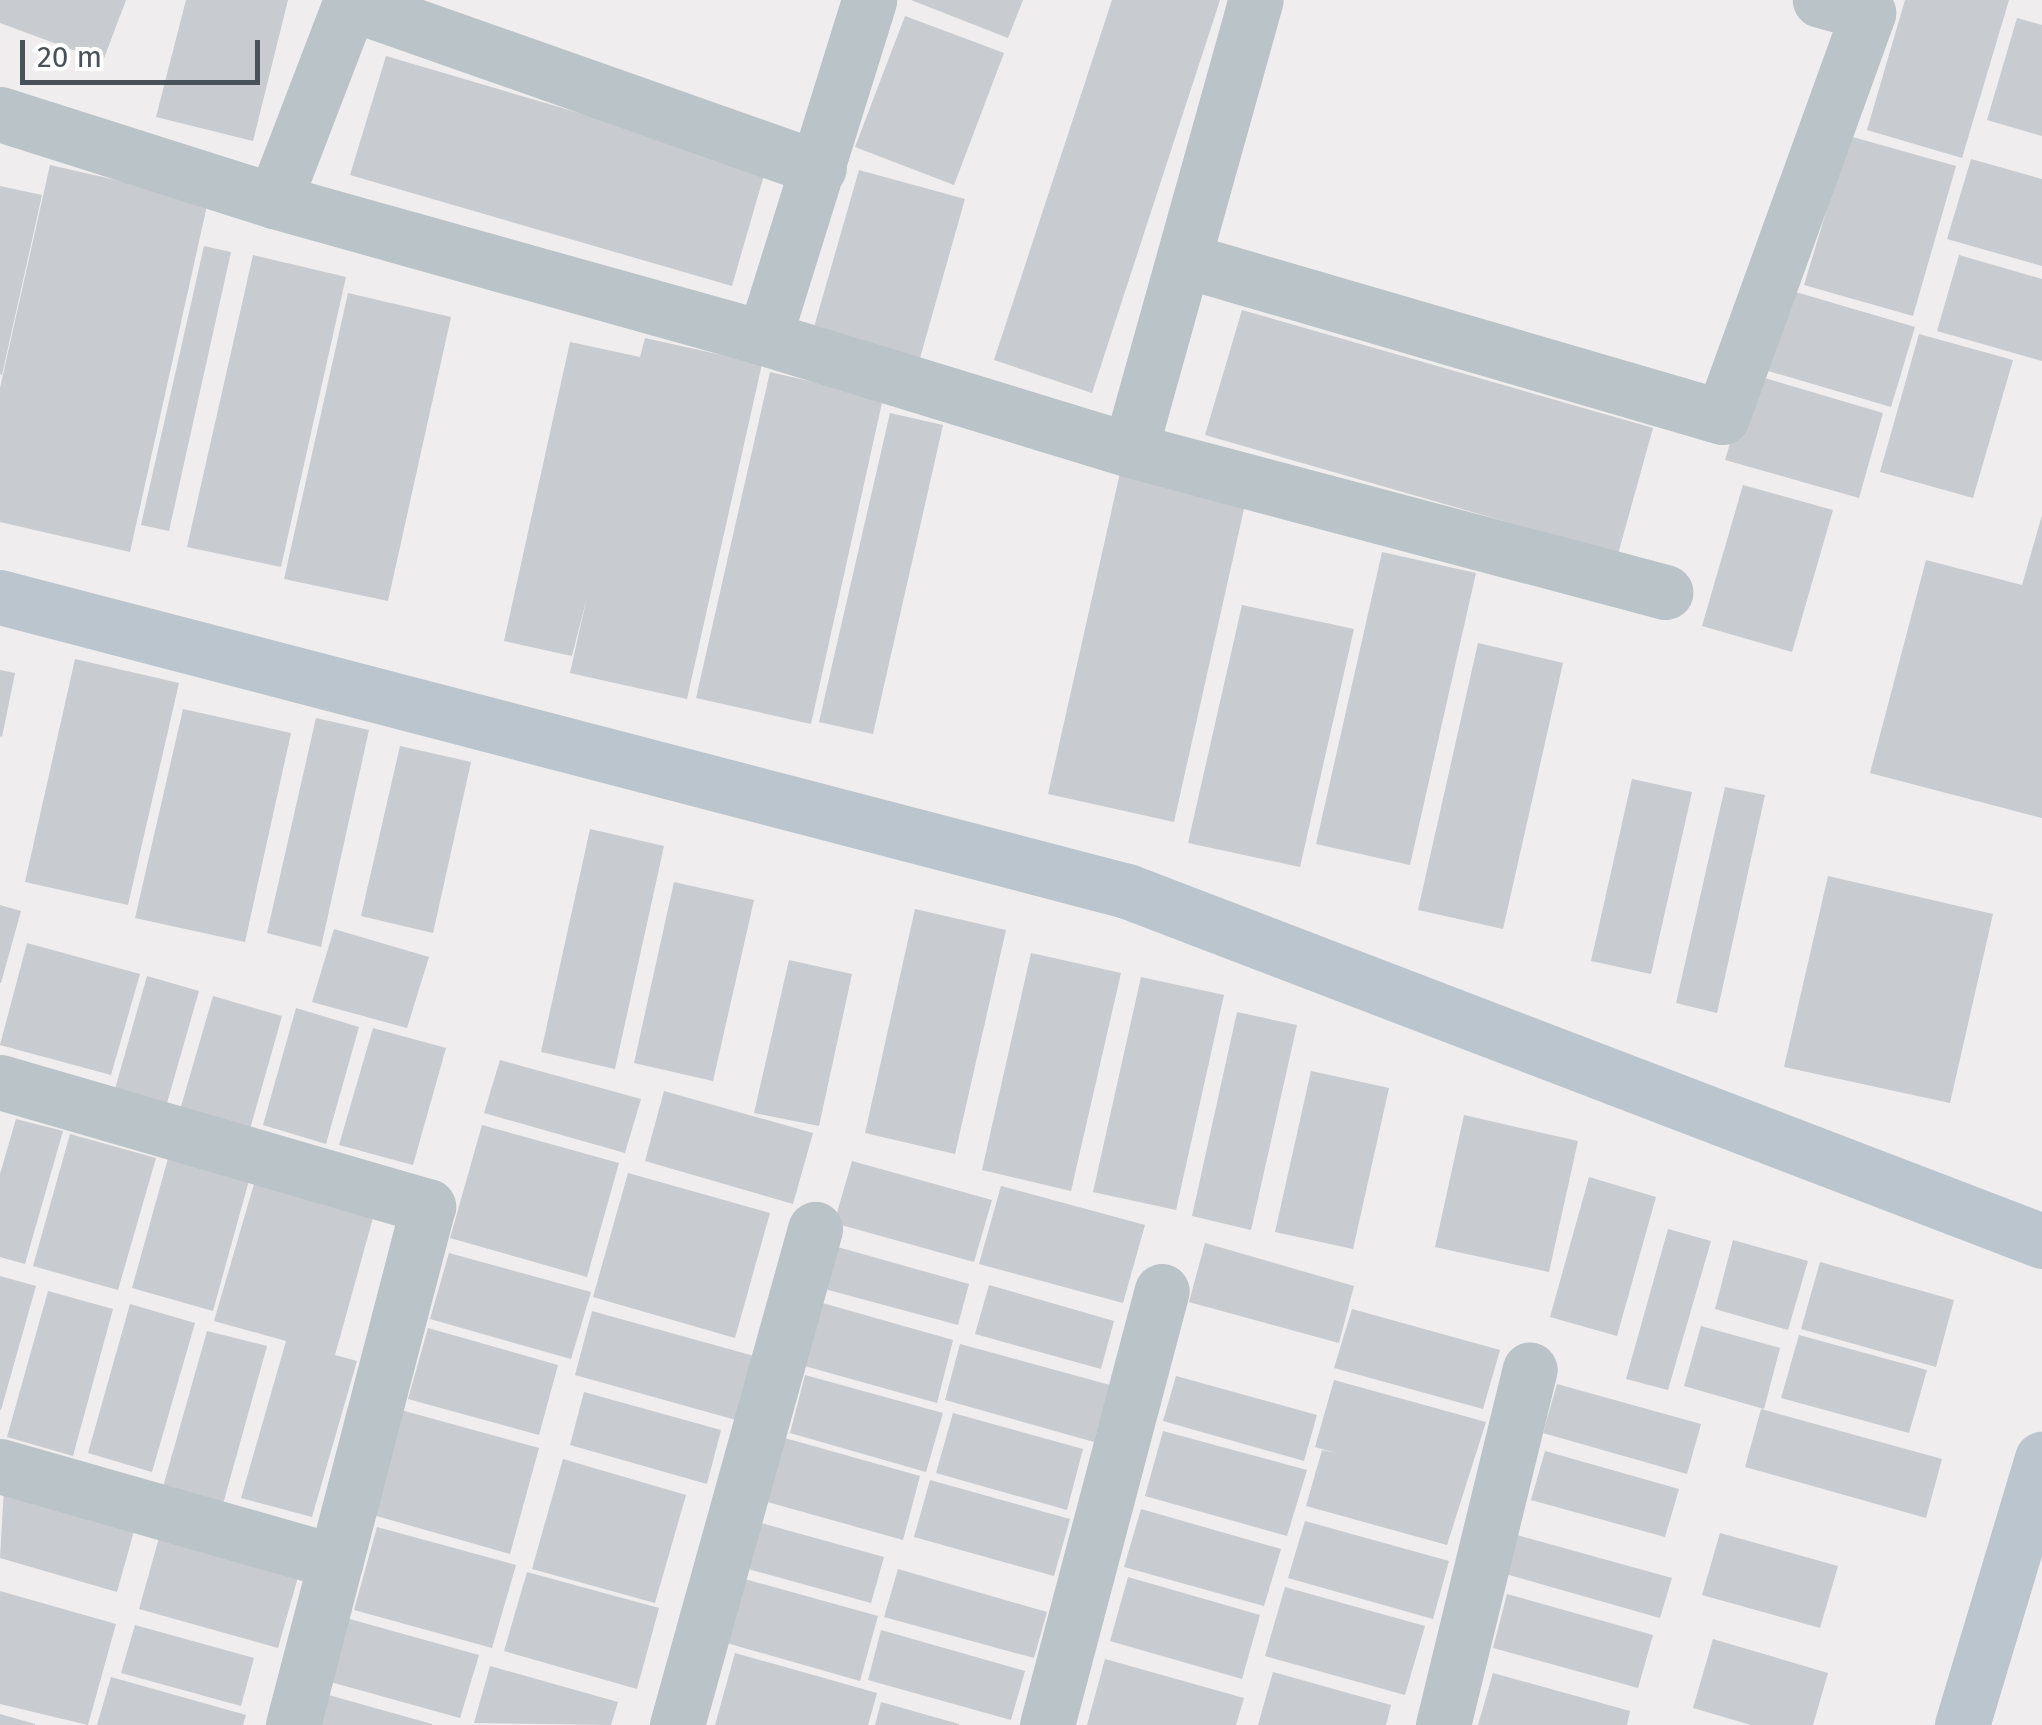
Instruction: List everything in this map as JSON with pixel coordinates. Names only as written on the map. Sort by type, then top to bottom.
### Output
[{"type":"street","points":[[764,338],[869,0]]},
{"type":"street","points":[[1130,450],[1256,0]]},
{"type":"street","points":[[1184,260],[1722,418],[1868,13],[1820,0]]},
{"type":"street","points":[[274,201],[350,1],[819,168]]},
{"type":"street","points":[[0,114],[274,201],[764,338],[1130,450],[1665,592]]},
{"type":"street","points":[[0,597],[1127,891],[2042,1241]]},
{"type":"street","points":[[0,1082],[428,1206],[293,1725]]},
{"type":"street","points":[[678,1725],[815,1229]]},
{"type":"street","points":[[1047,1725],[1162,1290]]},
{"type":"street","points":[[1443,1725],[1530,1370]]},
{"type":"street","points":[[1962,1725],[2042,1459]]},
{"type":"street","points":[[0,1466],[336,1562]]},
{"type":"building","points":[[0,0],[126,0],[103,61],[0,23]]},
{"type":"building","points":[[186,0],[288,0],[253,141],[156,117]]},
{"type":"building","points":[[911,0],[1023,0],[1008,38]]},
{"type":"building","points":[[1112,0],[1220,0],[1092,393],[994,360]]},
{"type":"building","points":[[1905,0],[2009,0],[1962,158],[1867,130]]},
{"type":"building","points":[[905,16],[1004,53],[954,185],[855,147]]},
{"type":"building","points":[[2017,18],[2042,25],[2042,136],[1987,120]]},
{"type":"building","points":[[386,56],[766,168],[732,286],[350,175]]},
{"type":"building","points":[[1849,136],[1956,166],[1913,316],[1804,285]]},
{"type":"building","points":[[1971,159],[2042,179],[2042,266],[1947,239]]},
{"type":"building","points":[[50,165],[208,201],[130,552],[0,522],[0,388]]},
{"type":"building","points":[[859,170],[965,199],[920,358],[814,327]]},
{"type":"building","points":[[0,186],[42,195],[2,375],[0,374]]},
{"type":"building","points":[[204,246],[231,252],[169,531],[141,525]]},
{"type":"building","points":[[253,255],[346,277],[281,567],[187,547]]},
{"type":"building","points":[[1959,255],[2042,279],[2042,361],[1937,331]]},
{"type":"building","points":[[1772,285],[1915,327],[1891,407],[1748,365]]},
{"type":"building","points":[[348,293],[451,317],[388,601],[284,579]]},
{"type":"building","points":[[1242,310],[1653,428],[1618,554],[1205,435]]},
{"type":"building","points":[[1919,334],[2013,360],[1973,498],[1880,472]]},
{"type":"building","points":[[645,338],[762,364],[687,699],[570,673],[587,597],[572,656],[504,641],[570,342],[640,357]]},
{"type":"building","points":[[770,372],[883,398],[811,724],[696,698]]},
{"type":"building","points":[[1751,374],[1883,413],[1859,498],[1725,460]]},
{"type":"building","points":[[890,413],[943,425],[873,734],[819,722]]},
{"type":"building","points":[[1122,464],[1248,491],[1174,822],[1048,794]]},
{"type":"building","points":[[1743,485],[1833,510],[1792,652],[1702,626]]},
{"type":"building","points":[[2042,515],[2042,818],[1870,773],[1926,560],[2022,585]]},
{"type":"building","points":[[1382,552],[1476,573],[1410,865],[1316,844]]},
{"type":"building","points":[[1242,605],[1354,629],[1300,867],[1188,843]]},
{"type":"building","points":[[1478,643],[1563,663],[1503,929],[1418,910]]},
{"type":"building","points":[[75,659],[179,683],[128,905],[25,882]]},
{"type":"building","points":[[0,670],[15,673],[2,737],[0,736]]},
{"type":"building","points":[[183,709],[291,733],[245,942],[135,918]]},
{"type":"building","points":[[316,718],[369,730],[321,947],[267,933]]},
{"type":"building","points":[[400,746],[471,762],[433,933],[361,916]]},
{"type":"building","points":[[1632,779],[1692,792],[1651,974],[1591,961]]},
{"type":"building","points":[[1725,787],[1765,795],[1717,1013],[1676,1003]]},
{"type":"building","points":[[590,829],[664,846],[615,1069],[541,1052]]},
{"type":"building","points":[[1828,876],[1993,914],[1950,1103],[1784,1067]]},
{"type":"building","points":[[674,882],[754,900],[713,1081],[634,1063]]},
{"type":"building","points":[[0,905],[21,911],[1,983],[0,983]]},
{"type":"building","points":[[915,909],[1006,930],[955,1154],[865,1133]]},
{"type":"building","points":[[334,929],[429,957],[407,1028],[312,1002]]},
{"type":"building","points":[[27,943],[140,974],[111,1075],[0,1045]]},
{"type":"building","points":[[1031,953],[1121,973],[1071,1191],[982,1170]]},
{"type":"building","points":[[789,960],[852,974],[819,1126],[754,1113]]},
{"type":"building","points":[[147,976],[199,991],[165,1110],[113,1096]]},
{"type":"building","points":[[1141,977],[1224,995],[1176,1210],[1093,1192]]},
{"type":"building","points":[[213,996],[282,1016],[250,1129],[180,1110]]},
{"type":"building","points":[[296,1008],[359,1027],[326,1144],[263,1125]]},
{"type":"building","points":[[1237,1012],[1297,1025],[1251,1230],[1192,1216]]},
{"type":"building","points":[[373,1028],[446,1048],[413,1165],[339,1145]]},
{"type":"building","points":[[500,1060],[641,1099],[625,1153],[484,1113]]},
{"type":"building","points":[[1311,1071],[1389,1088],[1353,1249],[1275,1232]]},
{"type":"building","points":[[664,1091],[813,1133],[793,1204],[645,1161]]},
{"type":"building","points":[[1464,1115],[1578,1141],[1549,1272],[1435,1247]]},
{"type":"building","points":[[16,1119],[63,1131],[25,1264],[0,1257],[0,1174]]},
{"type":"building","points":[[482,1125],[619,1163],[587,1277],[450,1238]]},
{"type":"building","points":[[70,1134],[156,1158],[118,1290],[33,1266]]},
{"type":"building","points":[[170,1151],[251,1173],[213,1311],[132,1288]]},
{"type":"building","points":[[852,1161],[992,1200],[974,1262],[834,1223]]},
{"type":"building","points":[[628,1173],[770,1213],[735,1338],[593,1297]]},
{"type":"building","points":[[1589,1177],[1656,1197],[1617,1336],[1550,1317]]},
{"type":"building","points":[[254,1184],[373,1218],[335,1355],[357,1361],[312,1517],[241,1498],[286,1341],[214,1321]]},
{"type":"building","points":[[1001,1186],[1145,1225],[1123,1303],[979,1264]]},
{"type":"building","points":[[1668,1229],[1711,1241],[1668,1390],[1626,1379]]},
{"type":"building","points":[[1733,1240],[1808,1261],[1788,1330],[1715,1309]]},
{"type":"building","points":[[1205,1243],[1354,1286],[1339,1343],[1189,1302]]},
{"type":"building","points":[[834,1246],[969,1284],[958,1325],[821,1288]]},
{"type":"building","points":[[449,1253],[591,1292],[571,1359],[430,1319]]},
{"type":"building","points":[[1820,1262],[1954,1300],[1936,1367],[1801,1329]]},
{"type":"building","points":[[0,1276],[36,1286],[1,1410],[0,1410]]},
{"type":"building","points":[[989,1285],[1114,1321],[1101,1369],[975,1334]]},
{"type":"building","points":[[48,1291],[113,1309],[73,1456],[7,1437]]},
{"type":"building","points":[[812,1300],[953,1340],[937,1403],[794,1363]]},
{"type":"building","points":[[130,1304],[195,1323],[152,1472],[88,1453]]},
{"type":"building","points":[[1352,1309],[1500,1350],[1483,1409],[1334,1368]]},
{"type":"building","points":[[592,1311],[754,1356],[736,1420],[575,1375]]},
{"type":"building","points":[[1701,1326],[1780,1348],[1764,1409],[1684,1386]]},
{"type":"building","points":[[428,1328],[558,1365],[539,1435],[408,1399]]},
{"type":"building","points":[[207,1331],[267,1346],[223,1504],[163,1487]]},
{"type":"building","points":[[1799,1335],[1927,1370],[1909,1433],[1781,1398]]},
{"type":"building","points":[[960,1344],[1110,1385],[1094,1442],[945,1400]]},
{"type":"building","points":[[805,1375],[943,1413],[926,1472],[790,1433]]},
{"type":"building","points":[[1176,1376],[1317,1415],[1304,1461],[1163,1421]]},
{"type":"building","points":[[1334,1380],[1486,1422],[1447,1545],[1306,1506],[1322,1450],[1336,1453],[1315,1447]]},
{"type":"building","points":[[1557,1384],[1701,1424],[1687,1474],[1543,1433]]},
{"type":"building","points":[[584,1392],[721,1430],[707,1484],[570,1445]]},
{"type":"building","points":[[390,1407],[539,1448],[510,1554],[359,1511]]},
{"type":"building","points":[[1761,1409],[1942,1459],[1926,1518],[1745,1467]]},
{"type":"building","points":[[953,1413],[1083,1449],[1067,1510],[936,1473]]},
{"type":"building","points":[[1163,1431],[1307,1470],[1287,1536],[1145,1496]]},
{"type":"building","points":[[774,1435],[920,1476],[903,1540],[757,1499]]},
{"type":"building","points":[[1545,1451],[1679,1489],[1665,1537],[1531,1500]]},
{"type":"building","points":[[563,1459],[686,1495],[655,1603],[532,1569]]},
{"type":"building","points":[[930,1480],[1070,1519],[1054,1576],[914,1537]]},
{"type":"building","points":[[4,1488],[136,1524],[117,1592],[0,1558]]},
{"type":"building","points":[[1141,1509],[1281,1549],[1264,1606],[1124,1567]]},
{"type":"building","points":[[1305,1521],[1449,1561],[1433,1619],[1288,1578]]},
{"type":"building","points":[[761,1523],[884,1557],[871,1603],[748,1569]]},
{"type":"building","points":[[377,1527],[516,1565],[492,1648],[354,1610]]},
{"type":"building","points":[[1720,1533],[1838,1566],[1820,1628],[1702,1595]]},
{"type":"building","points":[[1513,1534],[1672,1578],[1660,1618],[1502,1573]]},
{"type":"building","points":[[159,1538],[298,1577],[278,1648],[139,1609]]},
{"type":"building","points":[[898,1569],[1047,1612],[1034,1658],[884,1617]]},
{"type":"building","points":[[527,1572],[659,1608],[637,1689],[504,1651]]},
{"type":"building","points":[[1128,1577],[1260,1615],[1242,1679],[1110,1641]]},
{"type":"building","points":[[741,1578],[878,1616],[860,1681],[723,1642]]},
{"type":"building","points":[[1285,1587],[1425,1626],[1405,1695],[1265,1656]]},
{"type":"building","points":[[0,1591],[116,1624],[88,1725],[0,1704]]},
{"type":"building","points":[[1507,1594],[1653,1635],[1638,1688],[1493,1648]]},
{"type":"building","points":[[346,1618],[479,1655],[460,1718],[327,1681]]},
{"type":"building","points":[[135,1625],[254,1658],[241,1706],[121,1673]]},
{"type":"building","points":[[881,1630],[1025,1671],[1011,1720],[868,1680]]},
{"type":"building","points":[[1713,1639],[1828,1673],[1813,1725],[1751,1725],[1693,1708]]},
{"type":"building","points":[[735,1653],[877,1693],[868,1725],[715,1725]]},
{"type":"building","points":[[1105,1659],[1244,1698],[1236,1725],[1087,1725]]},
{"type":"building","points":[[490,1666],[618,1702],[611,1725],[474,1723]]},
{"type":"building","points":[[1273,1672],[1391,1705],[1386,1725],[1258,1725]]},
{"type":"building","points":[[1493,1673],[1630,1711],[1627,1725],[1478,1725]]},
{"type":"building","points":[[111,1677],[246,1715],[243,1725],[97,1725]]},
{"type":"building","points":[[325,1694],[432,1724],[432,1725],[316,1725]]},
{"type":"building","points":[[881,1702],[959,1724],[959,1725],[875,1725]]},
{"type":"building","points":[[0,1714],[35,1724],[35,1725],[0,1725]]}]
